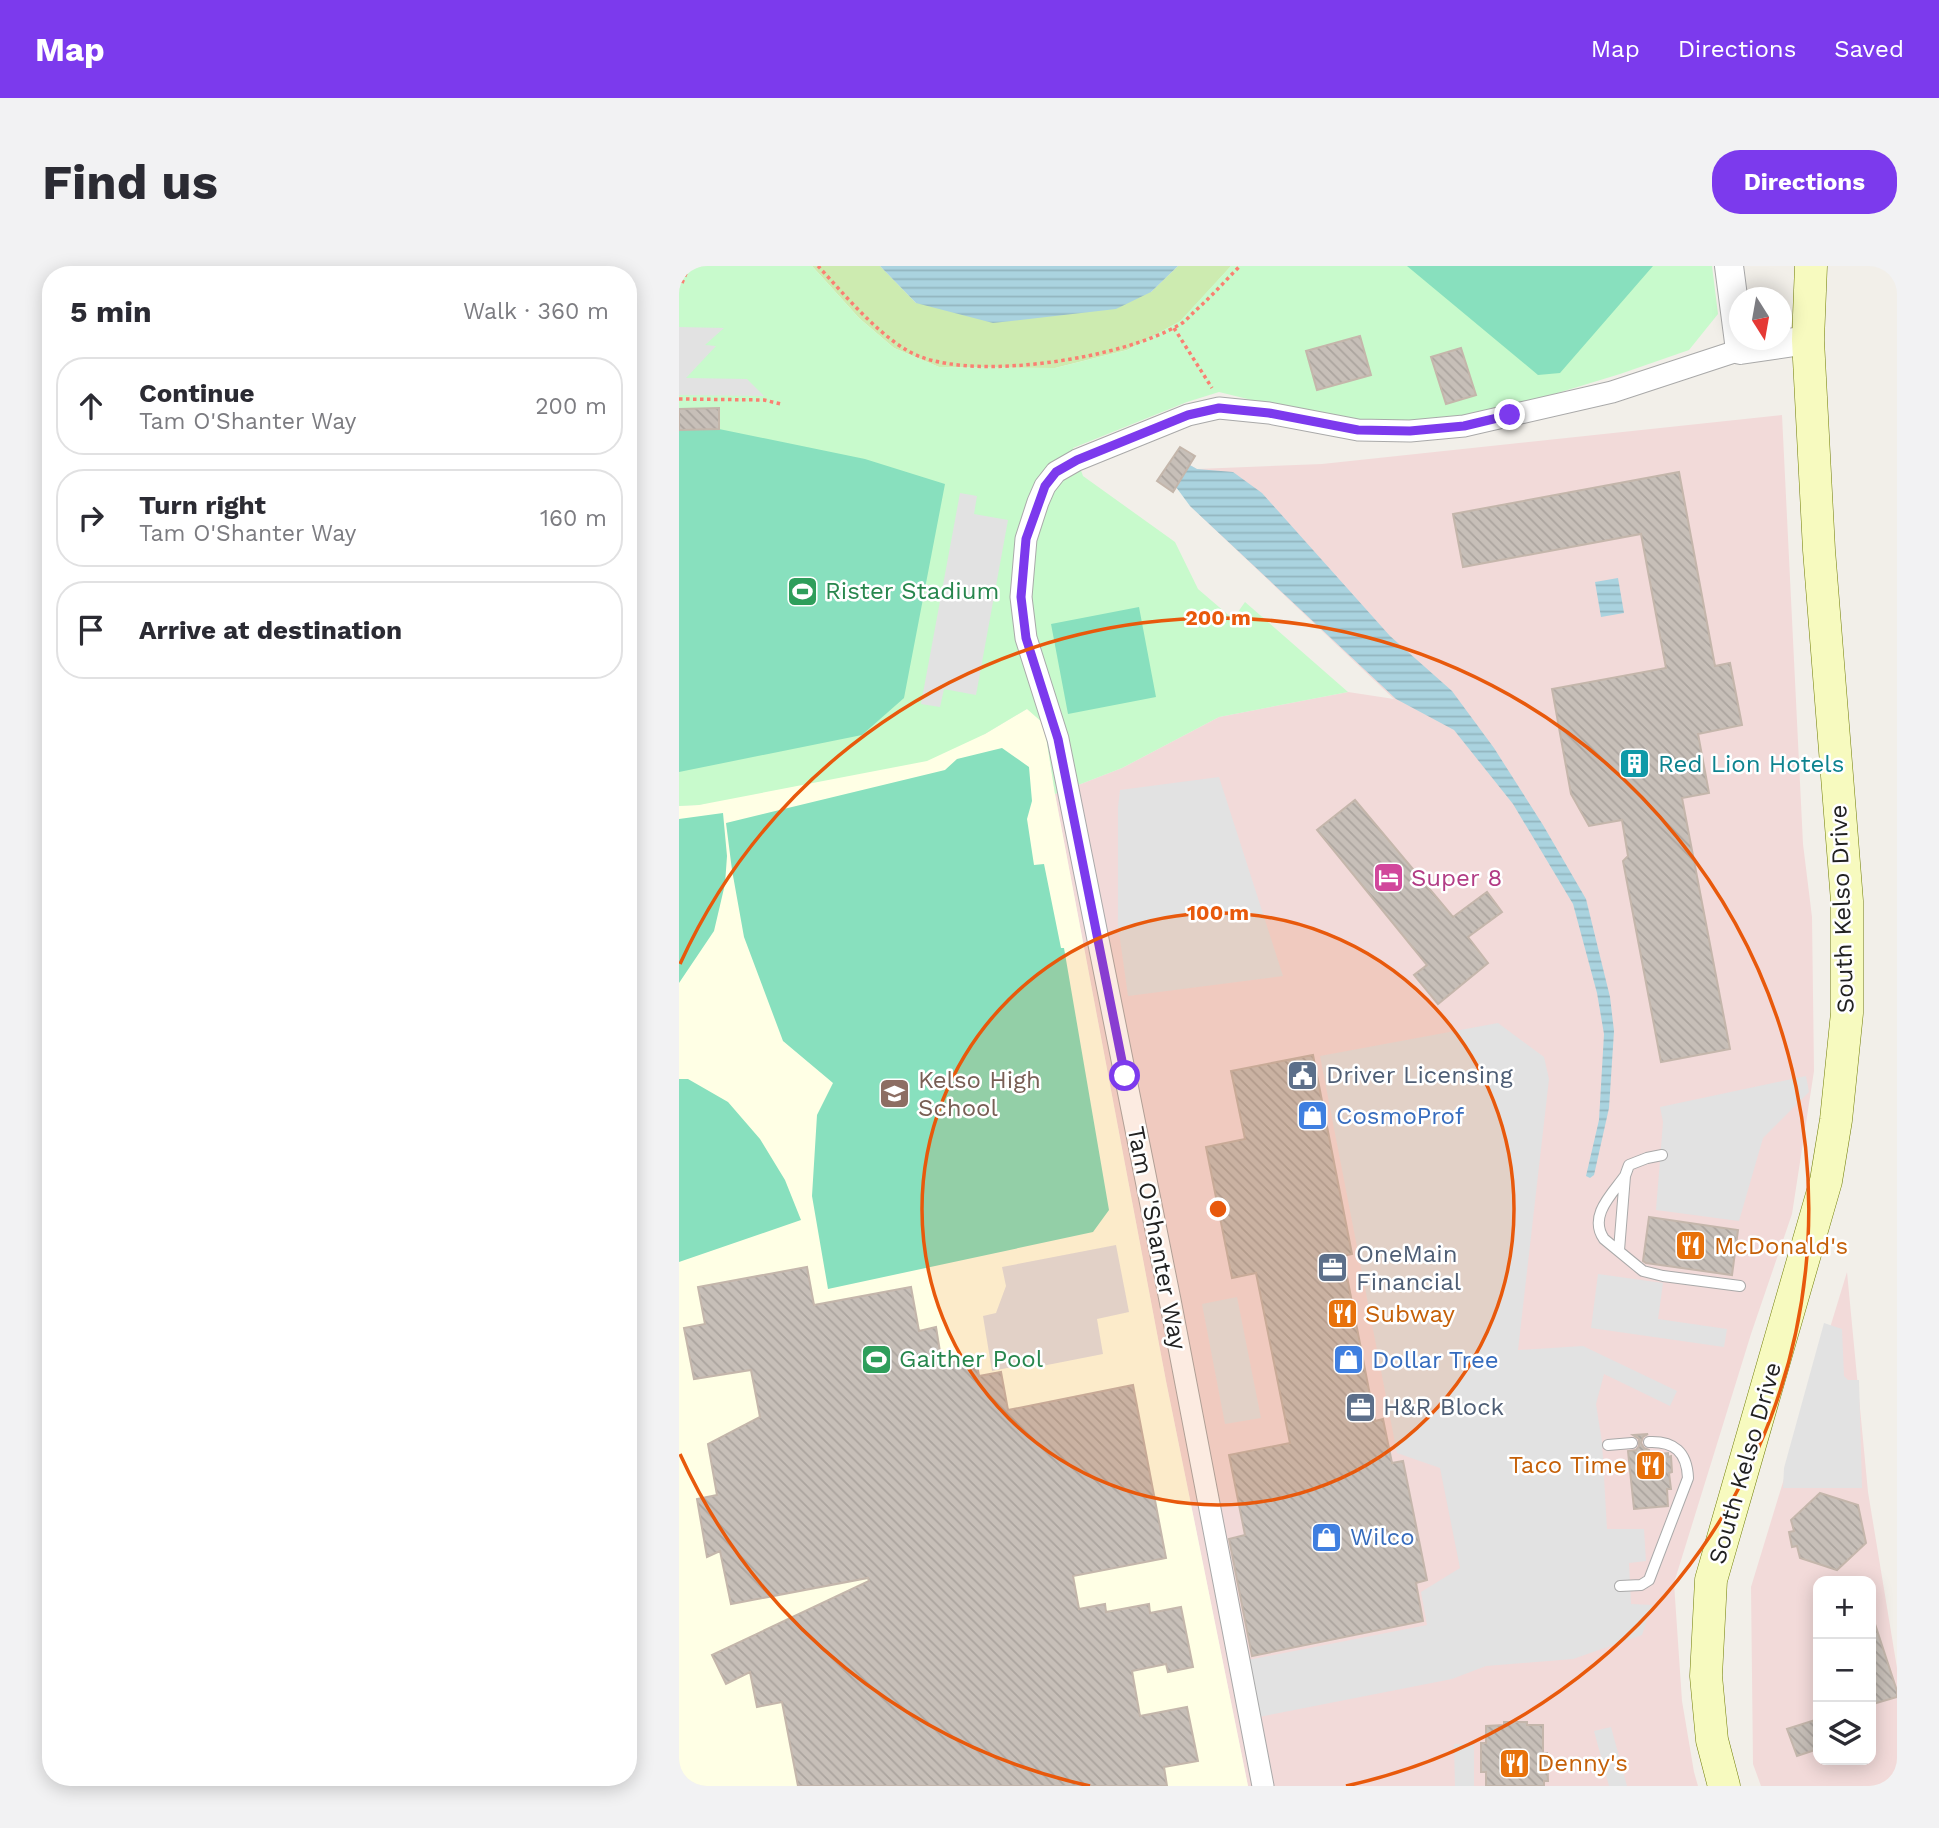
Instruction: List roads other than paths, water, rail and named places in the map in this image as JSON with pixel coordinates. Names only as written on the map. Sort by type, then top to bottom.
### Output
[{"type":"main road","name":"South Kelso Drive","points":[[1724,1786],[1712,1740],[1706,1676],[1711,1580],[1826,1181],[1836,1119],[1847,1013],[1847,901],[1819,550],[1808,340],[1811,266]]},
{"type":"street","points":[[1730,266],[1732,287]]},
{"type":"street","name":"Tam O'Shanter Way","points":[[1792,342],[1808,340]]},
{"type":"street","name":"Tam O'Shanter Way","points":[[1263,1786],[1170,1300],[1058,739],[1026,638],[1021,597],[1026,539],[1038,502],[1045,486],[1056,472],[1077,460],[1188,415],[1219,408],[1269,413],[1358,430],[1410,431],[1464,426],[1612,392],[1740,350]]},
{"type":"lane","points":[[1662,1155],[1629,1165],[1625,1176],[1601,1211],[1598,1218],[1599,1233],[1643,1271],[1677,1279],[1740,1286]]},
{"type":"lane","points":[[1619,1250],[1625,1176]]},
{"type":"lane","points":[[1620,1586],[1641,1585],[1649,1580],[1688,1478],[1683,1457],[1676,1449],[1667,1443],[1649,1442]]},
{"type":"lane","points":[[1608,1445],[1632,1443]]},
{"type":"water","points":[[880,266],[1178,266],[1151,292],[1116,309],[993,323],[916,303]]},
{"type":"water","points":[[1188,464],[1197,469],[1233,472],[1262,493],[1390,636],[1452,691],[1494,748],[1586,899],[1610,997],[1614,1031],[1609,1108],[1594,1175],[1590,1178],[1586,1176],[1599,1120],[1604,1034],[1597,993],[1573,904],[1513,804],[1454,730],[1396,699],[1190,506],[1176,487]]},
{"type":"water","points":[[1618,578],[1624,613],[1601,617],[1595,582]]},
{"type":"place","name":"Rister Stadium","points":[[802,591]]},
{"type":"place","name":"Red Lion Hotels","points":[[1635,764]]},
{"type":"place","name":"Super 8","points":[[1388,878]]},
{"type":"place","name":"Driver Licensing","points":[[1303,1075]]},
{"type":"place","name":"Kelso High School","points":[[895,1094]]},
{"type":"place","name":"CosmoProf","points":[[1313,1116]]},
{"type":"place","name":"McDonald's","points":[[1691,1246]]},
{"type":"place","name":"OneMain Financial","points":[[1333,1268]]},
{"type":"place","name":"Subway","points":[[1342,1314]]},
{"type":"place","name":"Gaither Pool","points":[[876,1359]]},
{"type":"place","name":"Dollar Tree","points":[[1349,1360]]},
{"type":"place","name":"H&R Block","points":[[1360,1407]]},
{"type":"place","name":"Taco Time","points":[[1650,1465]]},
{"type":"place","name":"Wilco","points":[[1327,1537]]},
{"type":"place","name":"Denny's","points":[[1514,1763]]}]
